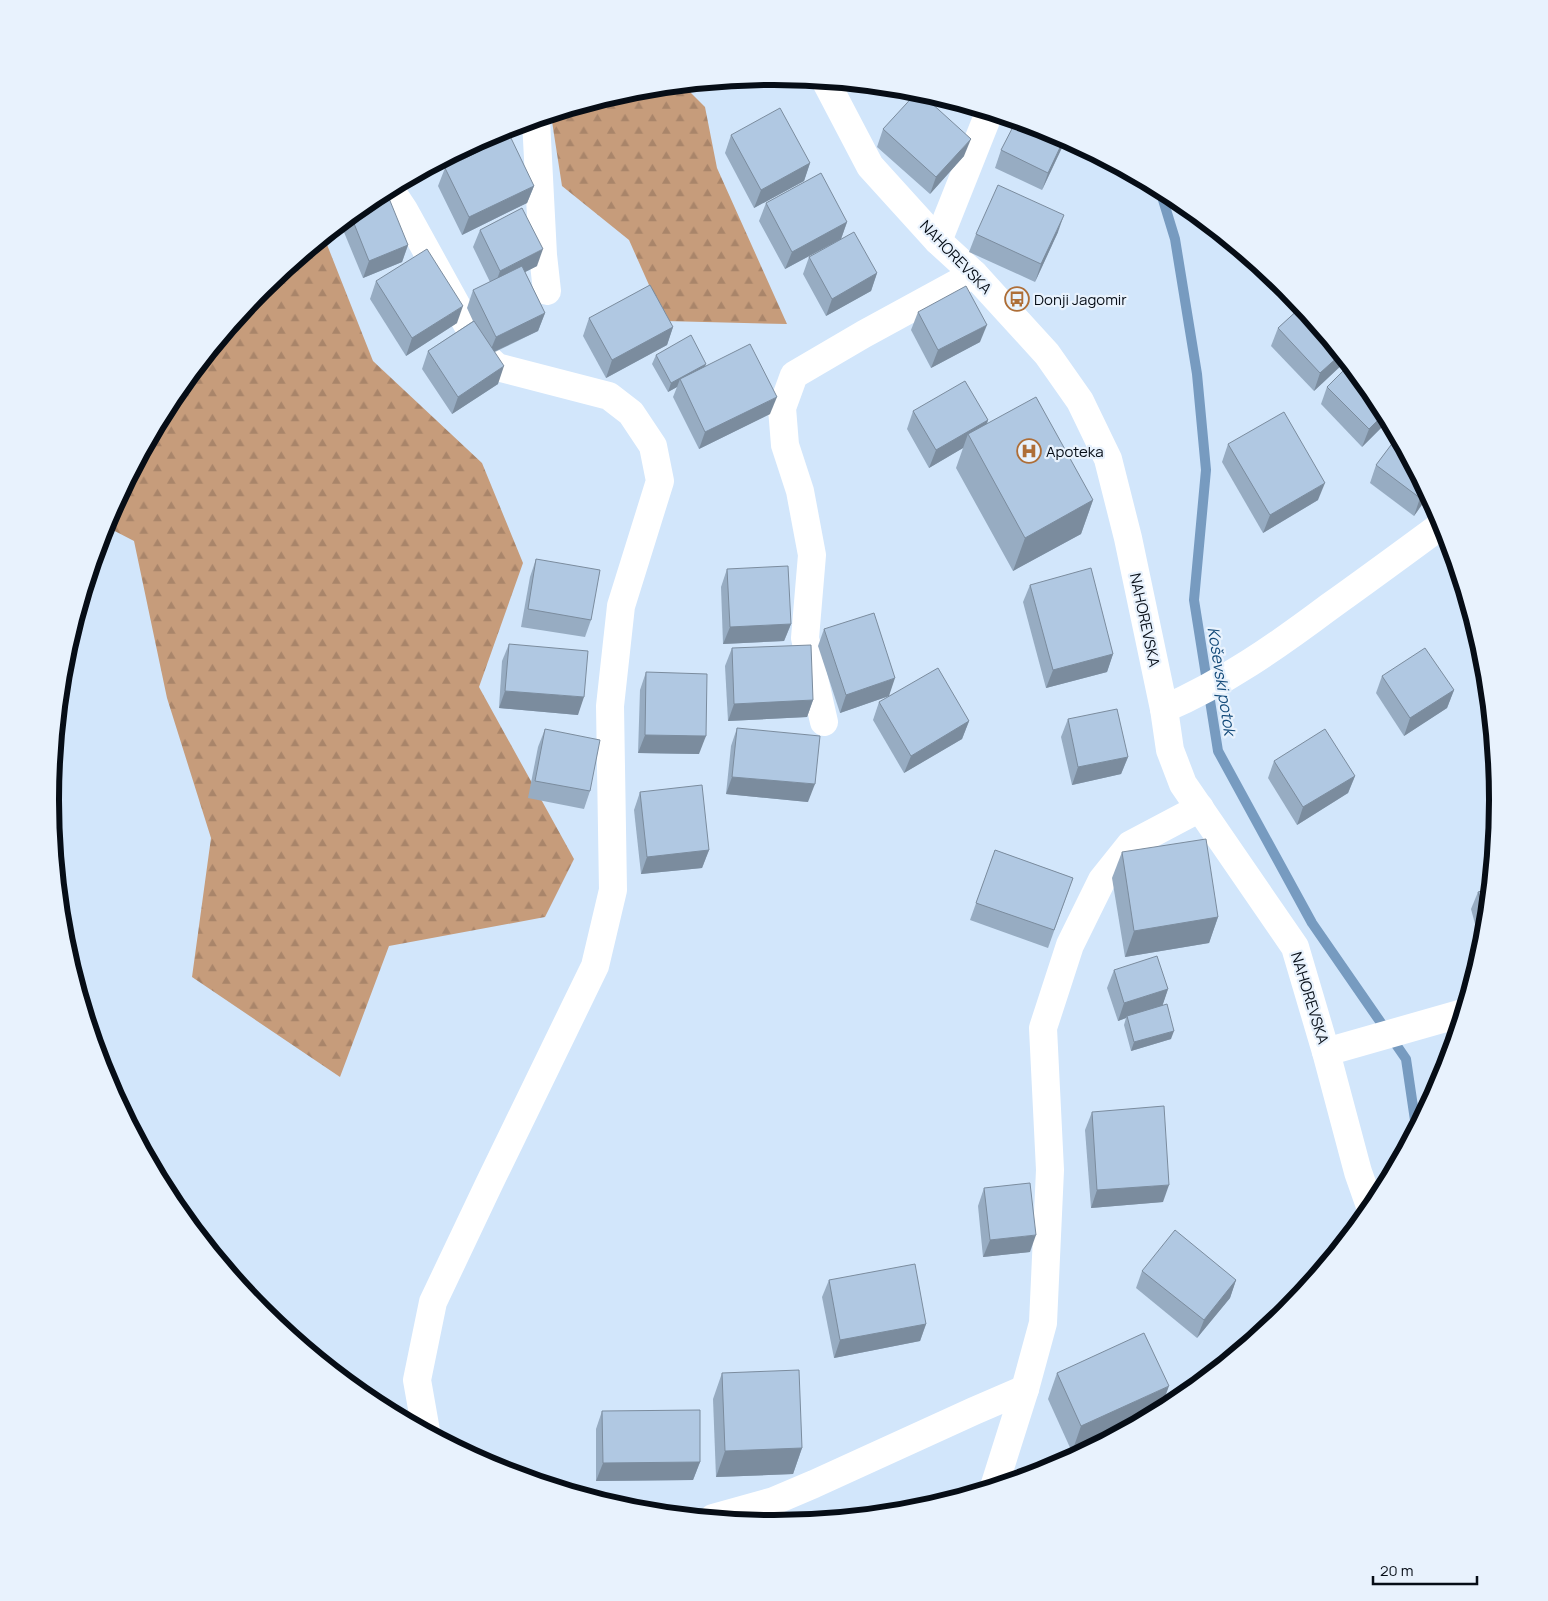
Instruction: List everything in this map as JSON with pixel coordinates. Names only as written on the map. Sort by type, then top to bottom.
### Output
[{"type":"street","name":"NAHOREVSKA","points":[[829,88],[870,166],[938,241],[974,274],[1047,354],[1080,401],[1108,459],[1128,538],[1175,704],[1170,750],[1183,784],[1295,947],[1367,1201]]},
{"type":"street","points":[[938,241],[987,118]]},
{"type":"street","points":[[536,126],[543,254],[547,291]]},
{"type":"street","points":[[394,195],[481,350],[491,363],[497,367],[609,396],[631,413],[653,446],[660,481],[621,606],[610,706],[613,890],[595,966],[433,1302],[417,1380],[425,1425]]},
{"type":"street","points":[[824,722],[805,638],[812,555],[800,491],[785,445],[782,408],[794,375],[864,334],[974,274]]},
{"type":"street","points":[[1175,704],[1242,668],[1436,529]]},
{"type":"street","points":[[996,1480],[1025,1390],[1043,1323],[1050,1170],[1043,1028],[1070,945],[1102,880],[1130,845],[1200,808]]},
{"type":"street","points":[[1326,1052],[1456,1015]]},
{"type":"street","points":[[727,1514],[774,1501],[974,1410],[1025,1390]]},
{"type":"green space","points":[[688,90],[705,107],[717,168],[787,324],[665,321],[629,240],[562,186],[552,121],[634,99]]},
{"type":"green space","points":[[326,243],[373,361],[482,463],[523,563],[479,687],[574,859],[545,917],[389,946],[340,1077],[192,977],[211,838],[167,698],[134,541],[112,530],[133,484],[179,403],[236,329],[268,295]]},
{"type":"building","points":[[911,99],[932,103],[971,139],[936,177],[883,129]]},
{"type":"building","points":[[780,108],[810,163],[761,190],[731,135]]},
{"type":"building","points":[[1013,127],[1061,146],[1048,173],[1001,150]]},
{"type":"building","points":[[510,136],[534,186],[469,217],[445,168]]},
{"type":"building","points":[[821,173],[847,222],[792,252],[766,203]]},
{"type":"building","points":[[998,185],[1064,215],[1041,264],[976,234]]},
{"type":"building","points":[[389,198],[408,245],[369,261],[354,223]]},
{"type":"building","points":[[522,208],[543,249],[500,271],[480,230]]},
{"type":"building","points":[[854,232],[877,273],[832,299],[809,257]]},
{"type":"building","points":[[427,249],[463,306],[412,338],[376,281]]},
{"type":"building","points":[[522,266],[545,313],[496,337],[473,290]]},
{"type":"building","points":[[650,285],[673,327],[612,360],[589,318]]},
{"type":"building","points":[[966,286],[987,325],[938,350],[918,312]]},
{"type":"building","points":[[1296,312],[1336,359],[1320,373],[1278,328]]},
{"type":"building","points":[[474,321],[504,366],[458,397],[428,351]]},
{"type":"building","points":[[691,335],[706,364],[671,383],[656,355]]},
{"type":"building","points":[[750,344],[777,397],[705,432],[680,379]]},
{"type":"building","points":[[1344,370],[1379,419],[1369,429],[1327,387]]},
{"type":"building","points":[[965,381],[988,420],[936,450],[913,411]]},
{"type":"building","points":[[1036,397],[1093,500],[1025,538],[968,434]]},
{"type":"building","points":[[1284,412],[1325,483],[1270,515],[1228,444]]},
{"type":"building","points":[[1393,443],[1421,497],[1420,498],[1376,465]]},
{"type":"building","points":[[536,559],[600,570],[591,620],[528,609]]},
{"type":"building","points":[[788,566],[791,624],[730,627],[727,569]]},
{"type":"building","points":[[1091,568],[1113,654],[1053,670],[1030,585]]},
{"type":"building","points":[[874,613],[895,678],[846,695],[824,629]]},
{"type":"building","points":[[509,644],[588,651],[584,697],[505,691]]},
{"type":"building","points":[[811,645],[813,700],[734,704],[732,648]]},
{"type":"building","points":[[1425,648],[1454,690],[1410,718],[1382,676]]},
{"type":"building","points":[[938,668],[969,721],[911,756],[879,702]]},
{"type":"building","points":[[646,672],[707,674],[706,736],[645,735]]},
{"type":"building","points":[[1117,709],[1128,757],[1078,767],[1068,719]]},
{"type":"building","points":[[737,728],[820,736],[815,784],[732,777]]},
{"type":"building","points":[[545,729],[600,740],[590,791],[535,781]]},
{"type":"building","points":[[1325,729],[1355,776],[1303,807],[1274,761]]},
{"type":"building","points":[[702,785],[709,850],[647,857],[640,792]]},
{"type":"building","points":[[1206,839],[1218,917],[1134,931],[1122,852]]},
{"type":"building","points":[[995,850],[1073,878],[1054,930],[976,903]]},
{"type":"building","points":[[1483,891],[1481,905],[1478,892]]},
{"type":"building","points":[[1157,956],[1168,989],[1124,1003],[1114,970]]},
{"type":"building","points":[[1167,1004],[1174,1031],[1134,1042],[1127,1016]]},
{"type":"building","points":[[1164,1106],[1169,1185],[1097,1190],[1092,1112]]},
{"type":"building","points":[[1030,1183],[1036,1235],[990,1240],[984,1188]]},
{"type":"building","points":[[1175,1230],[1236,1280],[1204,1320],[1142,1271]]},
{"type":"building","points":[[915,1264],[926,1324],[840,1340],[829,1280]]},
{"type":"building","points":[[1144,1333],[1169,1386],[1081,1426],[1057,1373]]},
{"type":"building","points":[[799,1370],[802,1448],[725,1451],[722,1373]]},
{"type":"building","points":[[700,1410],[700,1462],[603,1463],[602,1411]]},
{"type":"waterway","name":"Koševski potok","points":[[1163,201],[1175,239],[1197,374],[1206,470],[1194,600],[1218,751],[1312,923],[1406,1059],[1415,1118]]},
{"type":"place","name":"Donji Jagomir","points":[[1017,299]]},
{"type":"place","name":"Apoteka","points":[[1029,451]]}]
